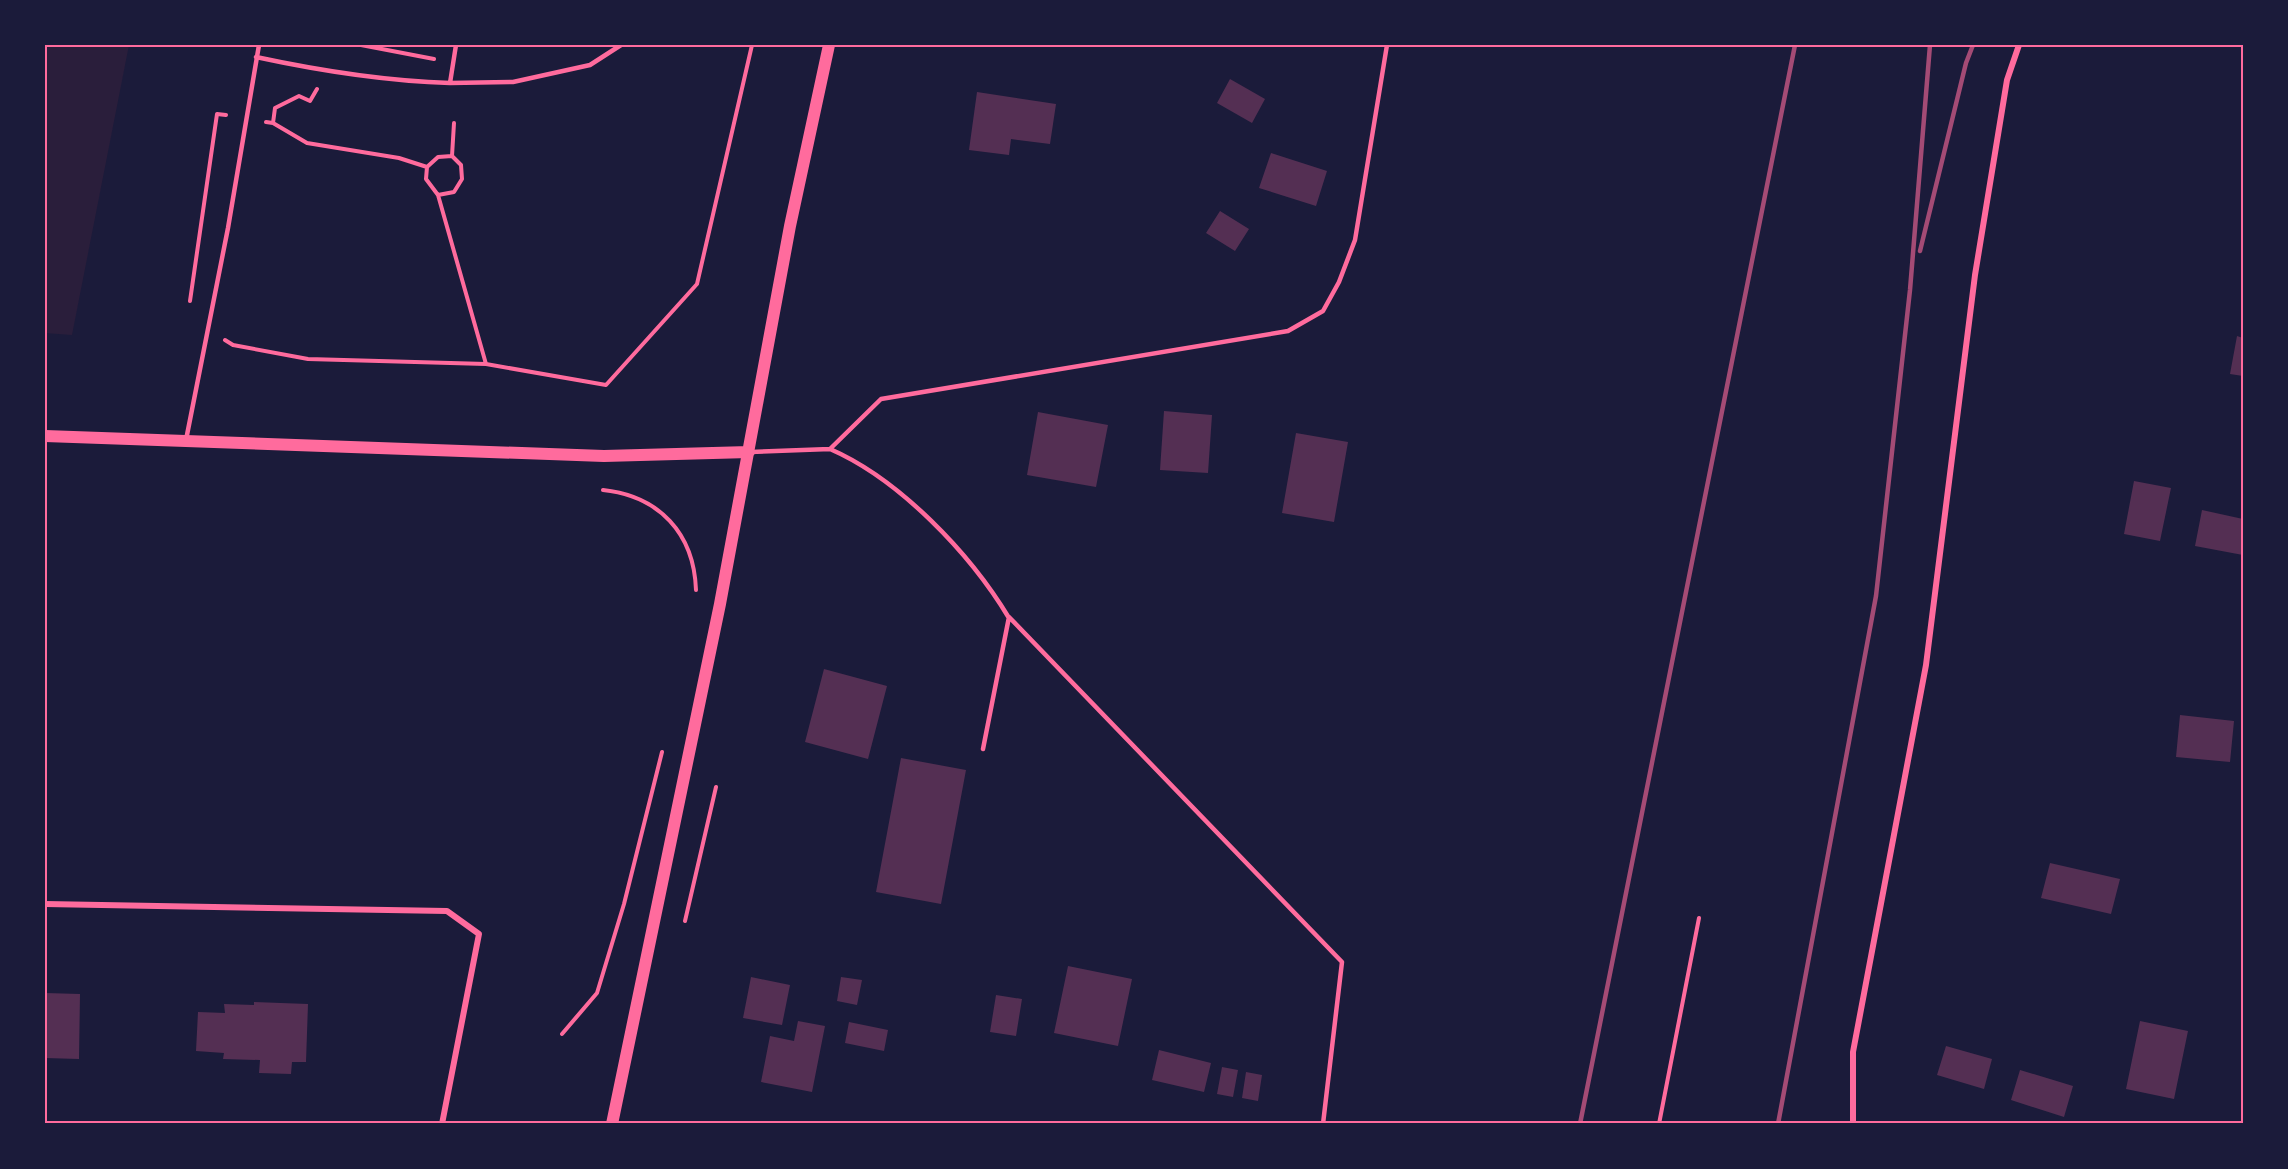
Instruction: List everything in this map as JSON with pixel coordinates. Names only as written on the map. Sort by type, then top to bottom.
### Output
[{"type":"main road","points":[[612,1124],[720,604],[790,226],[829,45]]},
{"type":"main road","points":[[45,436],[604,456],[749,452]]},
{"type":"street","points":[[1853,1124],[1854,1052],[1926,665],[1975,275],[2007,80],[2019,45]]},
{"type":"street","points":[[45,904],[447,911],[479,934],[442,1124]]},
{"type":"lane","points":[[186,440],[209,331],[259,45]]},
{"type":"lane","points":[[450,83],[456,45]]},
{"type":"lane","points":[[256,57],[327,72],[407,82],[513,82],[590,65],[621,45]]},
{"type":"lane","points":[[830,449],[881,399],[1288,331],[1323,311],[1339,282],[1355,240],[1386,45]]},
{"type":"lane","points":[[749,452],[830,449],[858,461],[899,490],[970,562],[1009,617],[1342,962],[1323,1124]]},
{"type":"lane","points":[[983,749],[1009,617]]},
{"type":"path","points":[[361,45],[434,59],[435,52]]},
{"type":"path","points":[[427,167],[399,158],[307,143],[273,123],[217,114],[189,310],[209,331],[233,345],[308,359],[486,364],[606,385],[697,284],[752,45]]},
{"type":"path","points":[[273,123],[275,108],[299,96],[310,100],[327,72]]},
{"type":"path","points":[[438,195],[454,192],[462,179],[461,165],[452,156],[454,123]]},
{"type":"path","points":[[452,156],[438,157],[427,167],[426,179],[438,195],[486,364]]},
{"type":"path","points":[[603,490],[627,492],[654,506],[682,533],[695,572],[696,593]]},
{"type":"path","points":[[562,1034],[597,993],[624,904],[665,741]]},
{"type":"path","points":[[685,921],[716,787]]},
{"type":"path","points":[[1659,1124],[1699,918]]},
{"type":"shaded area","points":[[45,45],[129,45],[72,335],[45,333]]},
{"type":"building","points":[[1230,79],[1265,99],[1252,123],[1217,103]]},
{"type":"building","points":[[977,92],[1056,104],[1050,144],[1011,139],[1009,155],[969,150]]},
{"type":"building","points":[[1271,153],[1327,171],[1316,206],[1259,188]]},
{"type":"building","points":[[1220,211],[1249,229],[1235,251],[1206,233]]},
{"type":"building","points":[[2237,336],[2243,338],[2243,376],[2230,374]]},
{"type":"building","points":[[1164,411],[1212,415],[1208,473],[1160,470]]},
{"type":"building","points":[[1038,412],[1108,425],[1096,487],[1027,475]]},
{"type":"building","points":[[1296,433],[1348,442],[1334,522],[1282,513]]},
{"type":"building","points":[[2134,481],[2171,488],[2160,541],[2124,534]]},
{"type":"building","points":[[2202,510],[2243,519],[2243,555],[2195,546]]},
{"type":"building","points":[[824,669],[887,686],[868,759],[805,742]]},
{"type":"building","points":[[2180,715],[2234,721],[2230,762],[2176,757]]},
{"type":"building","points":[[901,758],[966,770],[941,904],[876,892]]},
{"type":"building","points":[[2050,863],[2120,879],[2111,914],[2041,898]]},
{"type":"building","points":[[1068,966],[1132,979],[1118,1046],[1054,1033]]},
{"type":"building","points":[[751,977],[790,985],[782,1025],[743,1018]]},
{"type":"building","points":[[841,977],[862,980],[857,1005],[837,1001]]},
{"type":"building","points":[[45,993],[80,994],[79,1059],[45,1058]]},
{"type":"building","points":[[996,995],[1022,999],[1016,1036],[990,1032]]},
{"type":"building","points":[[254,1002],[308,1004],[306,1062],[292,1062],[291,1074],[259,1073],[260,1060],[223,1059],[224,1053],[196,1051],[198,1012],[225,1013],[224,1004],[254,1005]]},
{"type":"building","points":[[798,1021],[825,1026],[812,1092],[761,1082],[770,1036],[794,1041]]},
{"type":"building","points":[[2140,1021],[2188,1031],[2174,1099],[2126,1089]]},
{"type":"building","points":[[849,1022],[888,1030],[884,1051],[845,1043]]},
{"type":"building","points":[[1946,1046],[1992,1059],[1984,1089],[1937,1075]]},
{"type":"building","points":[[1159,1050],[1211,1063],[1204,1092],[1152,1080]]},
{"type":"building","points":[[1222,1067],[1238,1070],[1233,1097],[1217,1094]]},
{"type":"building","points":[[2020,1070],[2073,1086],[2064,1117],[2011,1100]]},
{"type":"building","points":[[1246,1072],[1262,1075],[1258,1101],[1242,1098]]},
{"type":"railway","points":[[1580,1124],[1795,45]]},
{"type":"railway","points":[[1778,1124],[1876,596],[1910,290],[1930,45]]},
{"type":"railway","points":[[1920,251],[1966,63],[1973,45]]}]
